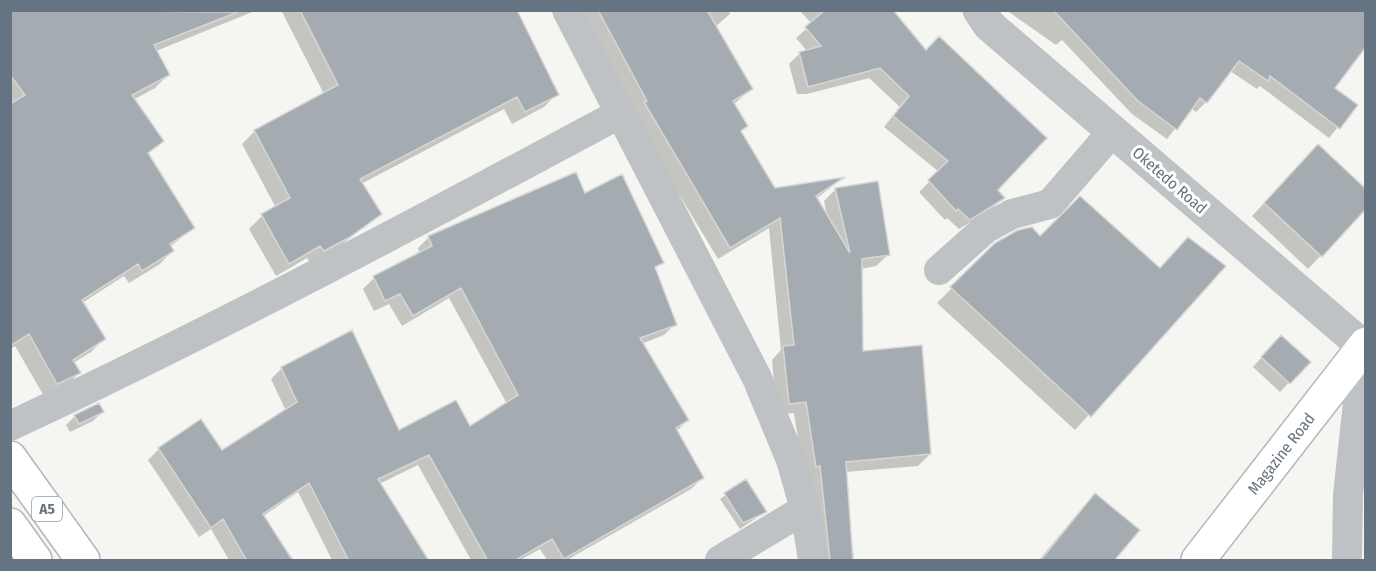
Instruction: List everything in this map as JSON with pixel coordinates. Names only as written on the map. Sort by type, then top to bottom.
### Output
[{"type":"main road","name":"Magazine Road","points":[[1207,559],[1365,345]]},
{"type":"main road","name":"A5","points":[[10,458],[83,561]]},
{"type":"main road","name":"A5","points":[[10,525],[35,561]]},
{"type":"street","points":[[567,10],[757,378],[791,460],[805,509],[813,561]]},
{"type":"street","name":"Oketedo Road","points":[[980,10],[989,25],[1365,345]]},
{"type":"street","points":[[10,426],[139,366],[365,251],[619,114]]},
{"type":"street","points":[[939,270],[985,229],[1012,214],[1050,204],[1113,131]]},
{"type":"street","points":[[1347,561],[1348,495],[1365,345]]},
{"type":"street","points":[[720,561],[805,509]]},
{"type":"building","points":[[10,10],[238,12],[154,45],[170,75],[132,95],[164,141],[148,153],[195,228],[170,244],[174,251],[142,271],[138,264],[82,300],[106,339],[73,360],[81,373],[57,384],[29,334],[10,346],[10,104],[25,95],[10,75]]},
{"type":"building","points":[[300,10],[517,10],[559,95],[525,112],[517,97],[360,179],[382,214],[350,237],[324,251],[320,246],[289,264],[261,214],[290,198],[254,130],[338,85]]},
{"type":"building","points":[[598,10],[707,10],[753,89],[733,101],[748,126],[741,131],[775,188],[845,177],[816,196],[850,253],[835,188],[878,181],[890,255],[862,259],[863,351],[922,345],[931,454],[846,462],[853,561],[830,561],[820,466],[816,467],[806,402],[789,404],[783,346],[794,345],[780,218],[730,248],[644,102],[647,101]]},
{"type":"building","points":[[825,10],[893,10],[926,50],[939,36],[1047,138],[998,190],[1005,198],[970,220],[958,209],[956,211],[928,180],[948,161],[893,116],[909,96],[880,68],[808,87],[799,52],[821,46],[805,27]]},
{"type":"building","points":[[1053,10],[1365,10],[1365,48],[1335,88],[1358,105],[1340,129],[1270,76],[1268,81],[1239,61],[1207,103],[1200,98],[1177,130],[1138,101]]},
{"type":"building","points":[[1318,144],[1365,188],[1365,210],[1322,257],[1264,203]]},
{"type":"building","points":[[576,172],[585,193],[622,174],[664,263],[655,267],[677,325],[640,338],[689,420],[676,428],[704,478],[564,559],[552,539],[514,561],[488,561],[429,455],[378,479],[429,561],[349,561],[309,483],[263,514],[293,561],[247,561],[223,519],[211,528],[158,448],[201,419],[222,450],[297,402],[281,367],[352,330],[399,430],[456,400],[470,426],[518,395],[461,288],[413,316],[400,294],[385,301],[373,276],[432,246],[428,236]]},
{"type":"building","points":[[1080,196],[1160,268],[1188,237],[1226,266],[1091,417],[950,287],[995,243],[1018,230],[1032,227],[1040,236]]},
{"type":"building","points":[[1281,335],[1311,362],[1290,384],[1261,357]]},
{"type":"building","points":[[99,403],[104,412],[79,424],[74,415]]},
{"type":"building","points":[[746,479],[767,512],[743,523],[724,493]]},
{"type":"building","points":[[1095,493],[1140,530],[1114,561],[1040,561]]}]
